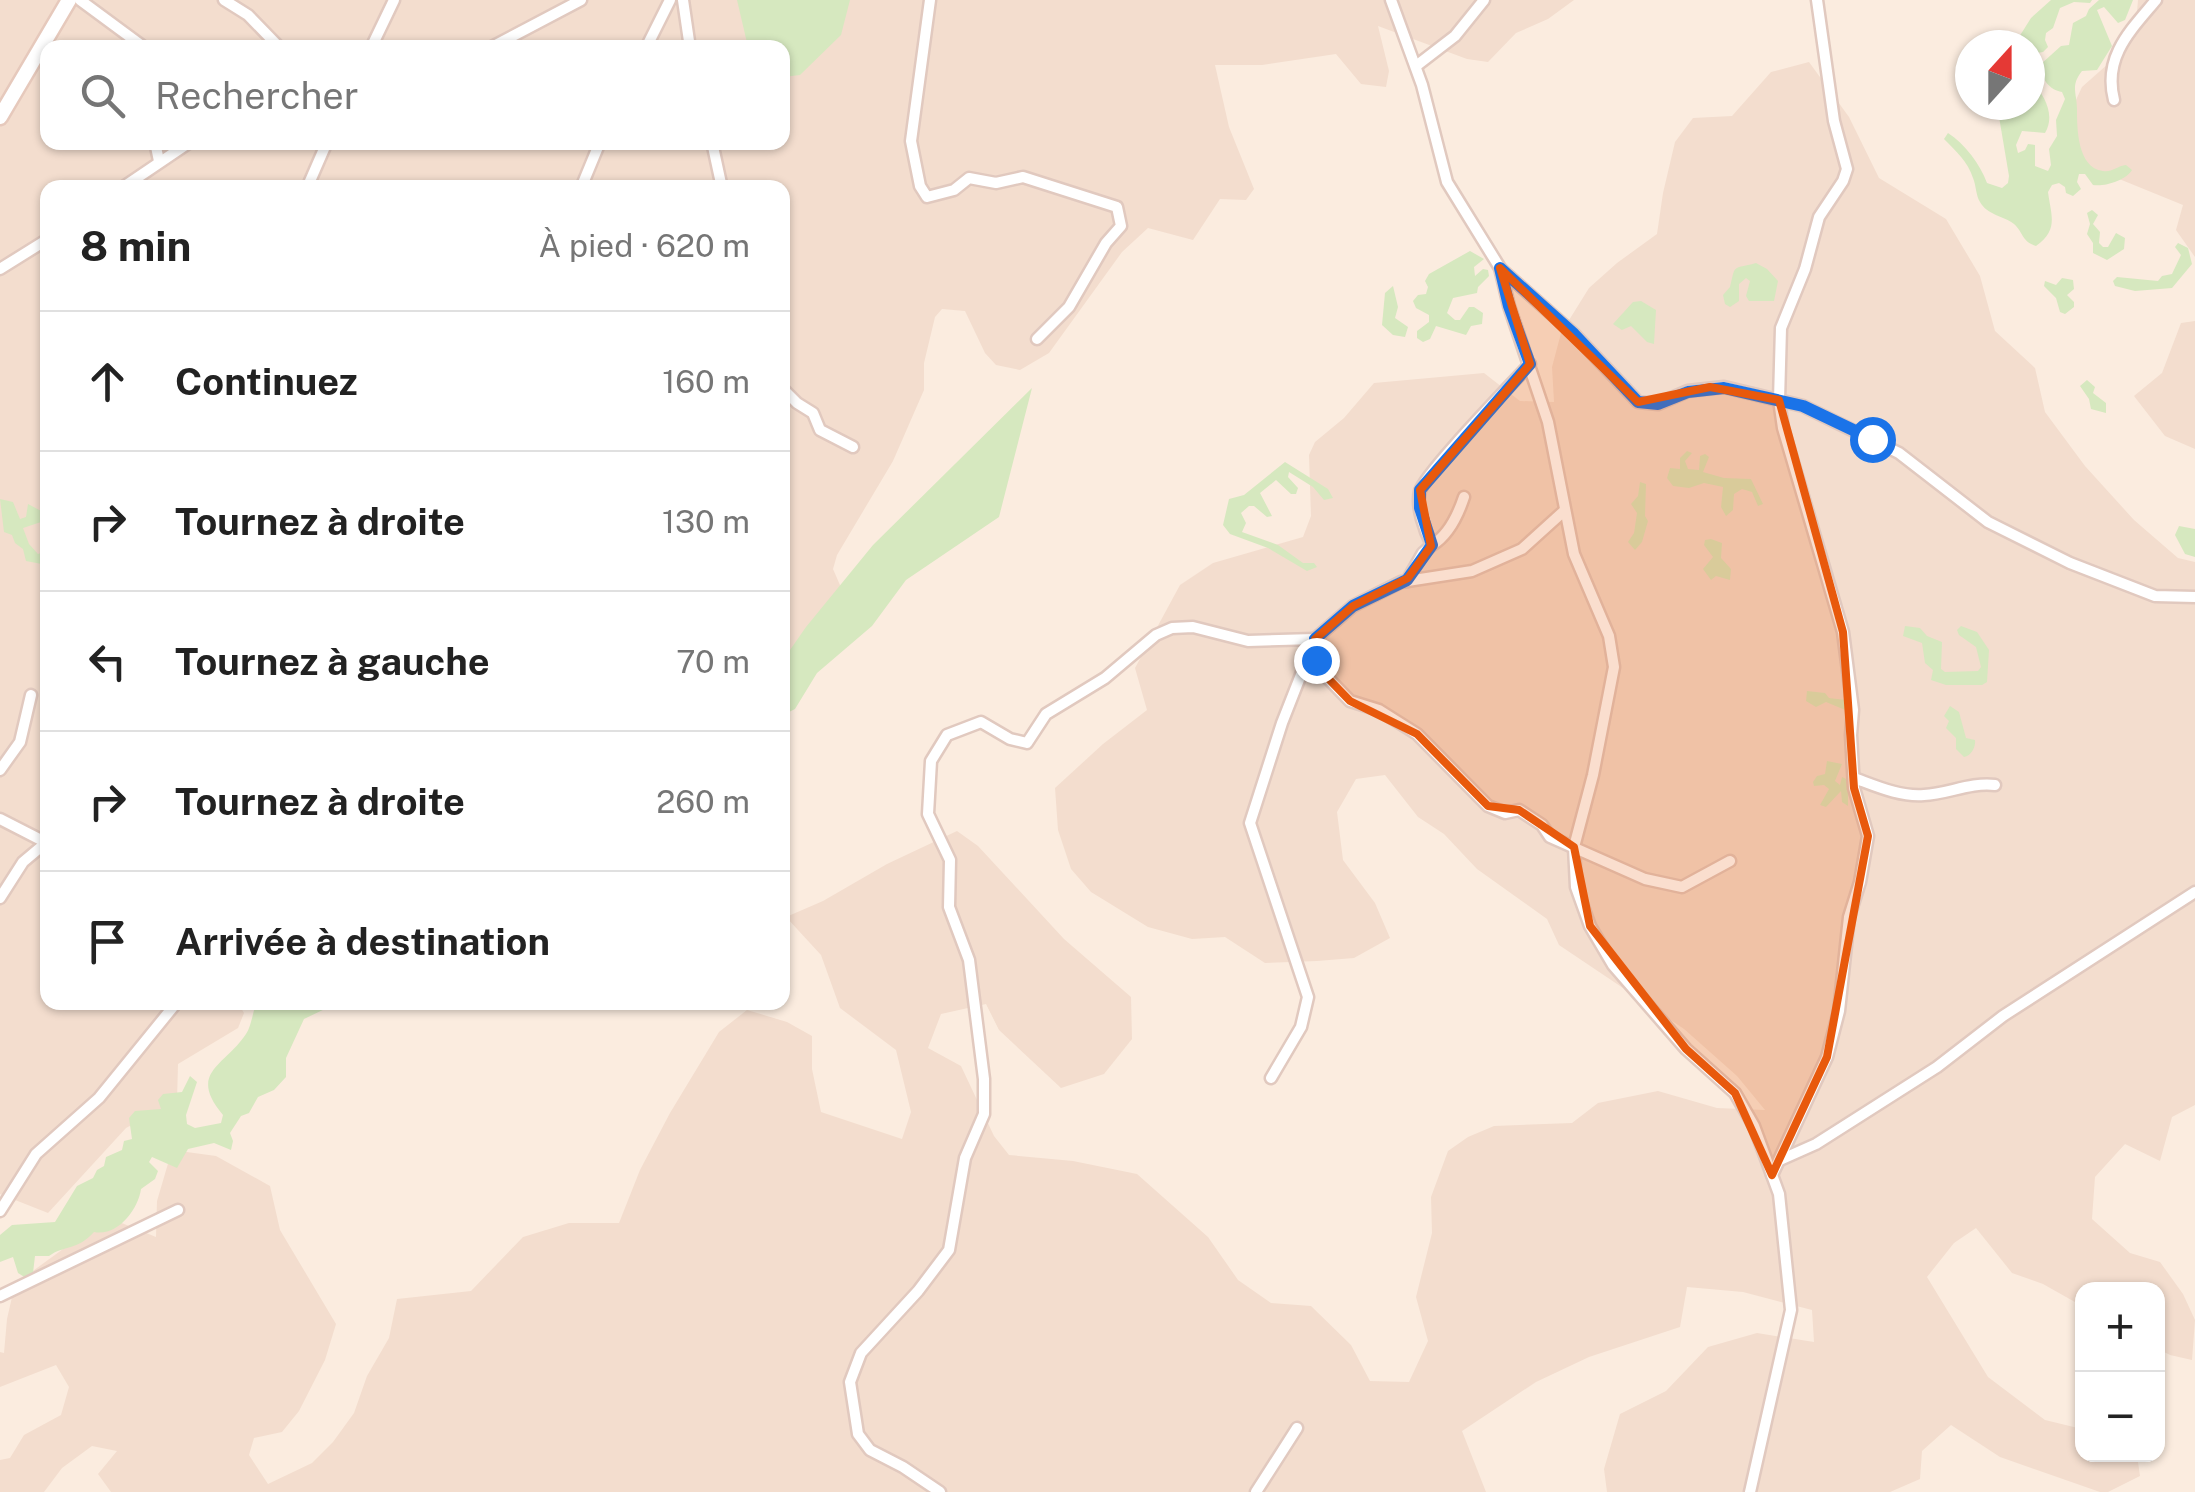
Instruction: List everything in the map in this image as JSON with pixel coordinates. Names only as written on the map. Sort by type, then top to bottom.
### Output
[{"type":"street","points":[[45,40],[69,0]]},
{"type":"street","points":[[80,0],[134,40]]},
{"type":"street","points":[[224,0],[248,14],[272,40]]},
{"type":"street","points":[[375,40],[394,0]]},
{"type":"street","points":[[505,40],[581,0]]},
{"type":"street","points":[[650,40],[670,0]]},
{"type":"street","points":[[683,0],[689,40]]},
{"type":"street","points":[[930,0],[911,140],[920,186],[927,197],[954,190],[969,178],[996,183],[1023,176],[1066,193],[1117,206],[1121,226],[1106,243],[1069,307],[1037,339]]},
{"type":"street","points":[[1392,0],[1416,66],[1447,182],[1500,268],[1574,334],[1638,402],[1658,404],[1710,388],[1820,412],[1899,453],[1988,522],[2070,563],[2154,596],[2195,597]]},
{"type":"street","points":[[1416,66],[1455,36],[1484,0]]},
{"type":"street","points":[[2114,100],[2109,80],[2111,68],[2128,32],[2156,0]]},
{"type":"street","points":[[1772,1175],[1827,1056],[1840,1011],[1850,917],[1868,836],[1854,778],[1853,710],[1843,632],[1783,428],[1779,400],[1783,319],[1802,280],[1818,217],[1846,170],[1834,121],[1818,4]]},
{"type":"street","points":[[0,117],[40,49]]},
{"type":"street","points":[[157,150],[159,161]]},
{"type":"street","points":[[133,180],[177,150]]},
{"type":"street","points":[[310,180],[324,150]]},
{"type":"street","points":[[584,180],[597,150]]},
{"type":"street","points":[[714,150],[720,180]]},
{"type":"street","points":[[0,269],[40,244]]},
{"type":"street","points":[[1500,268],[1548,422],[1574,554],[1609,636],[1614,667],[1593,776],[1574,846],[1576,887],[1590,926],[1614,964],[1686,1049],[1735,1093],[1754,1126],[1779,1194],[1791,1310],[1750,1492]]},
{"type":"street","points":[[1432,545],[1420,508],[1420,490],[1530,364]]},
{"type":"street","points":[[790,397],[813,413],[820,430],[852,447]]},
{"type":"street","points":[[1407,580],[1458,514],[1464,497]]},
{"type":"street","points":[[1271,1078],[1301,1027],[1308,997],[1250,823],[1315,639],[1353,606],[1407,580],[1472,571],[1522,549],[1564,511]]},
{"type":"street","points":[[940,1492],[870,1450],[858,1434],[850,1382],[861,1353],[918,1292],[949,1250],[965,1158],[984,1114],[984,1079],[969,960],[949,907],[950,860],[928,814],[930,761],[946,736],[982,722],[1028,743],[1046,714],[1105,678],[1156,636],[1172,628],[1194,626],[1248,642],[1315,639]]},
{"type":"street","points":[[1315,639],[1319,669],[1350,700],[1379,710],[1417,734],[1488,806],[1505,814],[1520,810],[1542,825],[1550,836],[1646,878],[1682,887],[1730,861]]},
{"type":"street","points":[[0,770],[20,742],[32,695]]},
{"type":"street","points":[[1854,778],[1921,796],[1974,784],[1995,784]]},
{"type":"street","points":[[0,819],[40,838]]},
{"type":"street","points":[[0,898],[23,862],[40,846]]},
{"type":"street","points":[[1779,1160],[1816,1144],[1890,1098],[2003,1016],[2195,892]]},
{"type":"street","points":[[0,1211],[36,1154],[99,1098],[170,1010]]},
{"type":"street","points":[[0,1296],[178,1210]]},
{"type":"street","points":[[1256,1492],[1297,1428]]},
{"type":"highlighted area","points":[[1500,268],[1638,402],[1710,387],[1779,400],[1843,632],[1854,788],[1868,836],[1827,1057],[1772,1175],[1735,1093],[1686,1049],[1590,926],[1574,847],[1519,810],[1488,806],[1417,734],[1350,701],[1319,669],[1315,639],[1353,606],[1408,578],[1431,546],[1420,490],[1530,364]]},
{"type":"shaded area","points":[[0,0],[1574,0],[1548,19],[1516,33],[1488,62],[1467,59],[1378,26],[1389,71],[1386,87],[1361,84],[1336,54],[1262,65],[1215,65],[1229,127],[1254,189],[1246,200],[1220,199],[1193,240],[1148,228],[1122,252],[1049,353],[1020,370],[996,365],[985,353],[965,311],[942,309],[935,317],[924,363],[924,390],[893,461],[837,555],[833,569],[843,592],[790,663],[790,180],[40,180],[40,1010],[244,1013],[238,1028],[178,1064],[177,1101],[126,1128],[48,1213],[0,1194]]},
{"type":"shaded area","points":[[2138,0],[2195,0],[2195,257],[2176,230],[2183,205],[2075,161],[2070,113],[2082,87],[2108,64],[2137,12]]},
{"type":"shaded area","points":[[1809,62],[1849,117],[1879,178],[1946,219],[1980,276],[1995,331],[2035,368],[2045,412],[2085,466],[2134,520],[2178,558],[2195,562],[2195,1105],[2172,1117],[2160,1161],[2125,1144],[2095,1177],[2092,1219],[2130,1253],[2160,1262],[2183,1294],[2195,1320],[2192,1360],[2165,1352],[2165,1282],[2075,1282],[2075,1302],[2012,1273],[1976,1228],[1954,1243],[1927,1277],[1988,1377],[2045,1420],[2075,1427],[2075,1462],[2138,1462],[2140,1476],[2100,1492],[2000,1457],[1951,1425],[1922,1451],[1920,1479],[1890,1492],[1607,1492],[1604,1469],[1620,1414],[1666,1391],[1708,1347],[1757,1333],[1814,1342],[1812,1310],[1743,1292],[1687,1287],[1680,1327],[1589,1357],[1536,1382],[1462,1431],[1486,1492],[111,1492],[98,1474],[117,1451],[92,1446],[62,1468],[44,1492],[0,1492],[0,1460],[10,1458],[24,1435],[61,1415],[69,1387],[56,1365],[0,1387],[0,1352],[4,1353],[15,1284],[107,1217],[156,1237],[157,1201],[172,1150],[216,1156],[270,1186],[280,1230],[336,1324],[325,1360],[299,1411],[282,1432],[254,1438],[249,1455],[268,1484],[312,1463],[354,1413],[367,1376],[389,1338],[397,1299],[471,1291],[523,1237],[569,1223],[619,1223],[640,1170],[670,1113],[719,1032],[747,1010],[787,1022],[812,1036],[812,1069],[821,1112],[902,1139],[911,1112],[896,1050],[840,1008],[821,955],[790,921],[790,915],[957,831],[978,846],[1064,939],[1131,997],[1132,1039],[1104,1074],[1061,1088],[999,1030],[986,1004],[941,1014],[928,1048],[961,1066],[994,1136],[1009,1155],[1073,1161],[1137,1174],[1208,1237],[1238,1280],[1271,1303],[1311,1306],[1351,1345],[1370,1381],[1409,1382],[1428,1341],[1416,1297],[1432,1233],[1431,1197],[1448,1151],[1468,1137],[1494,1126],[1572,1123],[1598,1103],[1658,1091],[1717,1108],[1765,1110],[1737,1076],[1684,1029],[1559,945],[1547,919],[1477,869],[1444,834],[1418,817],[1385,775],[1356,779],[1337,812],[1343,860],[1375,903],[1390,938],[1354,958],[1317,961],[1265,963],[1225,937],[1192,939],[1148,927],[1091,892],[1071,869],[1058,830],[1055,788],[1147,710],[1135,668],[1180,585],[1213,563],[1303,537],[1311,516],[1309,455],[1315,442],[1344,418],[1374,383],[1484,373],[1520,401],[1554,402],[1552,367],[1561,333],[1589,288],[1657,234],[1675,142],[1693,118],[1732,116],[1771,72]]},
{"type":"shaded area","points":[[2195,321],[2195,449],[2165,436],[2134,396],[2162,373],[2181,323]]},
{"type":"green space","points":[[737,0],[850,0],[841,35],[800,75],[790,76],[790,40],[746,40]]},
{"type":"green space","points":[[2051,0],[2092,0],[2060,8],[2045,40],[2045,30],[2023,30]]},
{"type":"green space","points":[[2099,0],[2133,0],[2125,20],[2118,23],[2104,7],[2097,10],[2112,46],[2097,70],[2082,71],[2075,90],[2080,146],[2088,163],[2106,171],[2126,165],[2132,170],[2120,180],[2098,185],[2093,185],[2085,174],[2079,174],[2077,182],[2081,189],[2073,196],[2059,183],[2052,185],[2048,192],[2051,228],[2036,246],[2014,224],[1983,206],[1968,167],[1944,139],[1948,133],[1954,138],[1971,155],[1987,183],[2002,188],[2009,176],[2000,120],[2045,120],[2045,101],[2049,119],[2045,133],[2022,131],[2016,145],[2018,153],[2028,144],[2035,145],[2035,166],[2048,171],[2049,149],[2057,136],[2056,120],[2065,99],[2062,92],[2046,82],[2045,60],[2061,46],[2069,45],[2073,23],[2086,16]]},
{"type":"green space","points":[[2092,210],[2098,215],[2093,224],[2100,232],[2099,243],[2103,247],[2108,247],[2116,233],[2125,238],[2124,249],[2107,260],[2093,253],[2093,243],[2087,234],[2087,213]]},
{"type":"green space","points":[[2178,243],[2188,248],[2192,264],[2172,288],[2135,291],[2115,286],[2113,281],[2117,277],[2158,281],[2172,274],[2181,255],[2175,247]]},
{"type":"green space","points":[[1470,251],[1484,259],[1474,267],[1475,276],[1483,269],[1488,270],[1489,276],[1477,293],[1453,298],[1447,313],[1460,320],[1469,307],[1474,307],[1483,313],[1482,324],[1471,326],[1466,335],[1436,326],[1430,339],[1423,342],[1417,338],[1417,331],[1429,322],[1429,315],[1416,308],[1413,301],[1426,294],[1429,274]]},
{"type":"green space","points":[[1756,263],[1778,281],[1774,301],[1749,301],[1746,296],[1750,281],[1746,278],[1739,284],[1739,301],[1730,307],[1725,304],[1723,295],[1730,287],[1734,271]]},
{"type":"green space","points":[[2062,278],[2073,280],[2074,289],[2067,295],[2074,307],[2065,314],[2044,286],[2045,281],[2056,285]]},
{"type":"green space","points":[[1393,286],[1398,307],[1395,318],[1408,327],[1405,337],[1393,335],[1382,325],[1385,293]]},
{"type":"green space","points":[[1641,301],[1656,310],[1654,344],[1631,326],[1622,330],[1613,324],[1633,302]]},
{"type":"green space","points":[[2087,380],[2095,387],[2093,393],[2106,403],[2106,413],[2091,409],[2080,386]]},
{"type":"green space","points":[[1032,388],[999,517],[906,580],[872,626],[817,673],[790,712],[790,650],[873,545]]},
{"type":"green space","points":[[1687,451],[1692,453],[1685,461],[1688,469],[1699,470],[1700,456],[1705,454],[1709,457],[1703,472],[1751,479],[1763,504],[1758,506],[1752,492],[1742,489],[1734,494],[1733,510],[1726,516],[1721,507],[1723,487],[1704,483],[1689,488],[1673,486],[1667,478],[1670,468],[1680,469],[1680,458]]},
{"type":"green space","points":[[1285,462],[1328,489],[1333,498],[1324,500],[1313,487],[1289,472],[1288,477],[1298,488],[1296,494],[1276,480],[1260,493],[1272,516],[1249,506],[1241,513],[1246,523],[1242,532],[1278,545],[1303,563],[1314,563],[1317,567],[1307,571],[1268,548],[1230,534],[1223,525],[1229,499],[1244,495]]},
{"type":"green space","points":[[1640,482],[1646,484],[1648,521],[1642,542],[1635,550],[1628,542],[1634,533],[1637,513],[1631,504],[1638,496]]},
{"type":"green space","points":[[0,499],[13,502],[20,519],[26,517],[28,504],[40,510],[40,522],[23,528],[29,544],[40,553],[40,564],[26,561],[23,549],[12,535],[4,532]]},
{"type":"green space","points":[[2179,526],[2195,529],[2195,557],[2185,554],[2175,535]]},
{"type":"green space","points":[[1705,540],[1722,543],[1721,558],[1731,569],[1730,580],[1716,576],[1711,580],[1703,569],[1713,557],[1704,545]]},
{"type":"green space","points":[[1905,626],[1920,628],[1942,642],[1941,669],[1945,672],[1978,671],[1981,667],[1976,647],[1957,630],[1961,626],[1977,632],[1989,650],[1987,682],[1946,685],[1931,680],[1933,670],[1925,663],[1922,643],[1903,636]]},
{"type":"green space","points":[[1807,691],[1846,700],[1850,712],[1826,702],[1816,707],[1806,701]]},
{"type":"green space","points":[[1950,706],[1959,712],[1966,738],[1975,740],[1972,751],[1964,757],[1956,749],[1956,738],[1946,728],[1949,721],[1944,716]]},
{"type":"green space","points":[[1827,761],[1842,764],[1835,781],[1840,785],[1842,777],[1848,780],[1848,806],[1842,802],[1841,791],[1826,807],[1820,805],[1829,789],[1814,786],[1813,782],[1825,774]]},
{"type":"green space","points":[[254,1010],[323,1010],[304,1019],[286,1058],[286,1077],[274,1090],[258,1097],[249,1113],[241,1116],[230,1133],[231,1150],[214,1143],[188,1149],[177,1168],[152,1157],[149,1162],[158,1171],[155,1179],[141,1189],[131,1213],[118,1226],[94,1232],[82,1242],[49,1256],[35,1256],[33,1273],[26,1278],[18,1273],[13,1257],[0,1262],[0,1235],[12,1225],[55,1222],[77,1186],[93,1178],[104,1166],[106,1157],[122,1150],[124,1141],[132,1139],[129,1118],[135,1111],[161,1109],[158,1100],[163,1094],[182,1092],[190,1076],[197,1082],[186,1115],[187,1124],[195,1128],[221,1123],[223,1115],[208,1089],[209,1079],[251,1023]]},
{"type":"route","points":[[1316,660],[1315,639],[1353,606],[1407,580],[1432,545],[1420,508],[1420,490],[1530,364],[1500,268],[1574,334],[1638,402],[1658,404],[1688,392],[1724,388],[1803,406],[1872,439]]}]
